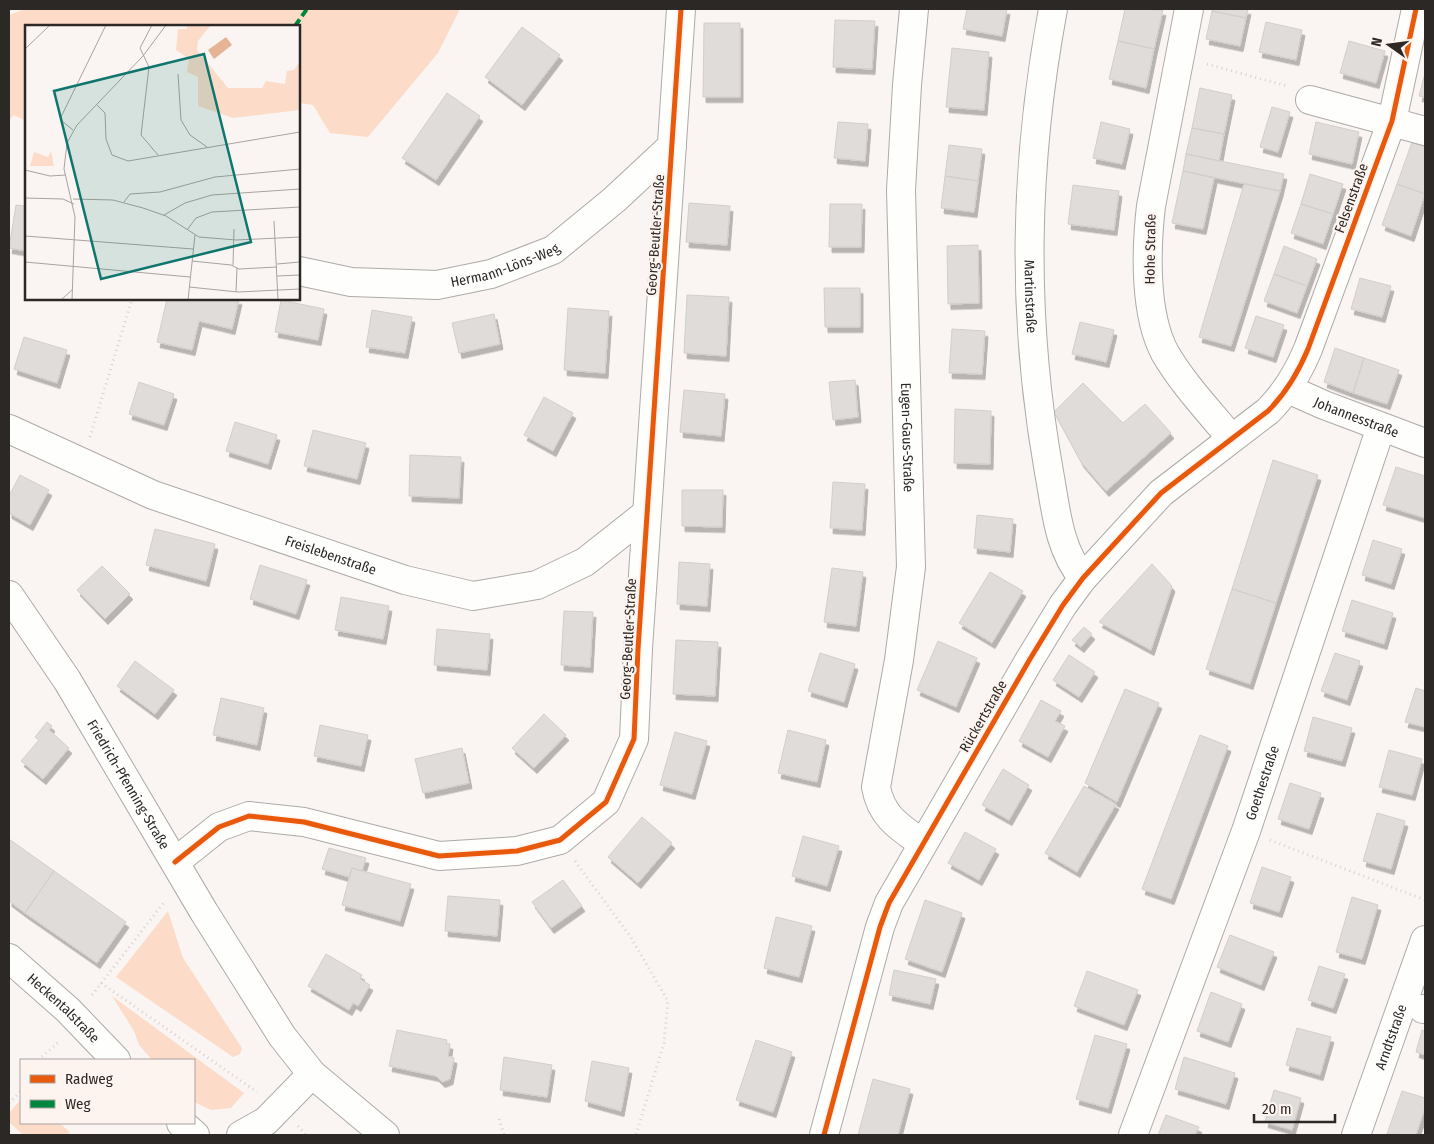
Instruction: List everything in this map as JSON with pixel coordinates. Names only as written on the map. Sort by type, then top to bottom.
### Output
[{"type":"street","name":"Georg-Beutler-Straße","points":[[179,869],[219,828],[248,816],[304,822],[440,856],[517,851],[560,840],[606,802],[634,739],[647,513],[681,9]]},
{"type":"street","name":"Eugen-Gaus-Straße","points":[[914,9],[907,85],[901,190],[910,567],[902,644],[876,787],[881,807],[887,816],[922,843]]},
{"type":"street","name":"Martinstraße","points":[[1053,9],[1041,78],[1033,151],[1028,243],[1029,299],[1038,401],[1060,532],[1068,556],[1083,578]]},
{"type":"street","name":"Hohe Straße","points":[[1189,9],[1150,221],[1150,295],[1156,330],[1165,352],[1232,438]]},
{"type":"street","name":"Felsenstraße","points":[[1288,389],[1308,349],[1392,121],[1416,9]]},
{"type":"street","points":[[1310,100],[1425,131]]},
{"type":"street","name":"Hermann-Löns-Weg","points":[[300,271],[351,282],[437,285],[491,274],[553,250],[614,200],[672,146]]},
{"type":"street","name":"Rückertstraße","points":[[824,1135],[884,914],[922,843],[1063,605],[1083,578],[1161,493],[1268,411],[1288,389]]},
{"type":"street","name":"Johannesstraße","points":[[1288,389],[1425,443]]},
{"type":"street","name":"Goethestraße","points":[[1133,1135],[1246,831],[1381,427]]},
{"type":"street","name":"Freislebenstraße","points":[[9,429],[82,464],[153,494],[283,540],[405,580],[473,596],[537,585],[586,562],[647,513]]},
{"type":"street","name":"Friedrich-Pfenning-Straße","points":[[9,595],[67,680],[272,1021],[312,1074]]},
{"type":"street","name":"Arndtstraße","points":[[1356,1135],[1425,940]]},
{"type":"street","name":"Heckentalstraße","points":[[9,958],[75,1017],[115,1059]]},
{"type":"street","points":[[241,1135],[266,1121],[312,1074],[385,1135]]},
{"type":"street","points":[[182,1124],[196,1135]]},
{"type":"path","points":[[1180,56],[1303,90],[1310,100]]},
{"type":"path","points":[[82,464],[132,300]]},
{"type":"path","points":[[560,840],[630,936],[668,1001],[664,1043],[636,1135]]},
{"type":"path","points":[[1284,845],[1425,900]]},
{"type":"path","points":[[75,1017],[101,983],[179,869]]},
{"type":"path","points":[[101,983],[280,1107]]},
{"type":"path","points":[[39,1059],[55,1044]]},
{"type":"path","points":[[9,1103],[20,1092]]},
{"type":"path","points":[[499,1119],[504,1135]]},
{"type":"path","points":[[9,1132],[12,1135]]},
{"type":"shaded area","points":[[25,9],[460,9],[438,53],[368,137],[330,133],[313,105],[300,103],[300,25],[25,25],[25,120],[14,115],[9,120],[9,15]]},
{"type":"shaded area","points":[[168,911],[183,958],[242,1048],[240,1054],[233,1057],[116,977]]},
{"type":"shaded area","points":[[112,996],[244,1093],[231,1108],[211,1110],[195,1102],[195,1059],[151,1059],[139,1045],[134,1031]]},
{"type":"shaded area","points":[[20,1100],[20,1124],[60,1124],[70,1132],[67,1135],[23,1135],[9,1122],[9,1113]]},
{"type":"building","points":[[967,9],[1007,9],[1002,36],[963,29]]},
{"type":"building","points":[[1125,9],[1163,10],[1154,49],[1118,41]]},
{"type":"building","points":[[1212,9],[1248,9],[1246,18],[1212,11]]},
{"type":"building","points":[[1212,11],[1246,18],[1240,46],[1206,39]]},
{"type":"building","points":[[835,20],[875,21],[872,69],[833,67]]},
{"type":"building","points":[[1266,22],[1302,30],[1296,60],[1259,52]]},
{"type":"building","points":[[704,23],[740,23],[740,97],[703,97]]},
{"type":"building","points":[[522,27],[560,55],[522,105],[485,77]]},
{"type":"building","points":[[1118,41],[1154,49],[1146,88],[1109,79]]},
{"type":"building","points":[[1349,41],[1385,51],[1376,83],[1340,73]]},
{"type":"building","points":[[952,48],[989,52],[984,110],[946,107]]},
{"type":"building","points":[[1425,73],[1425,97],[1419,96]]},
{"type":"building","points":[[1200,88],[1232,95],[1224,134],[1192,128]]},
{"type":"building","points":[[447,93],[480,116],[436,180],[402,158]]},
{"type":"building","points":[[1272,107],[1290,112],[1278,152],[1260,147]]},
{"type":"building","points":[[838,122],[868,124],[865,161],[834,158]]},
{"type":"building","points":[[1101,122],[1130,129],[1122,164],[1093,158]]},
{"type":"building","points":[[1316,122],[1359,132],[1352,164],[1309,154]]},
{"type":"building","points":[[1192,128],[1224,134],[1219,161],[1186,154]]},
{"type":"building","points":[[1412,142],[1425,147],[1425,194],[1397,184]]},
{"type":"building","points":[[949,145],[982,149],[978,181],[945,176]]},
{"type":"building","points":[[1186,154],[1284,174],[1280,191],[1183,171]]},
{"type":"building","points":[[1183,171],[1214,178],[1203,229],[1172,223]]},
{"type":"building","points":[[1310,174],[1343,184],[1333,214],[1301,204]]},
{"type":"building","points":[[945,176],[978,181],[974,212],[941,208]]},
{"type":"building","points":[[1244,184],[1280,191],[1231,346],[1199,337]]},
{"type":"building","points":[[1397,184],[1425,194],[1411,236],[1382,225]]},
{"type":"building","points":[[1073,185],[1119,191],[1114,230],[1068,224]]},
{"type":"building","points":[[689,203],[730,206],[727,245],[686,242]]},
{"type":"building","points":[[830,204],[862,204],[861,247],[829,247]]},
{"type":"building","points":[[1301,204],[1333,214],[1323,244],[1291,233]]},
{"type":"building","points":[[16,205],[25,206],[25,251],[9,248]]},
{"type":"building","points":[[978,245],[979,303],[948,304],[947,246]]},
{"type":"building","points":[[1284,246],[1317,259],[1307,286],[1274,274]]},
{"type":"building","points":[[1274,274],[1307,286],[1297,313],[1264,301]]},
{"type":"building","points":[[1360,278],[1391,286],[1382,317],[1351,309]]},
{"type":"building","points":[[824,288],[860,288],[860,327],[825,327]]},
{"type":"building","points":[[687,295],[729,297],[726,356],[684,353]]},
{"type":"building","points":[[167,300],[239,300],[232,329],[199,321],[192,350],[157,342]]},
{"type":"building","points":[[281,300],[324,309],[318,340],[275,332]]},
{"type":"building","points":[[568,308],[609,311],[605,373],[564,370]]},
{"type":"building","points":[[372,310],[412,317],[405,353],[366,347]]},
{"type":"building","points":[[494,314],[500,344],[459,353],[452,323]]},
{"type":"building","points":[[1256,316],[1284,325],[1273,357],[1245,348]]},
{"type":"building","points":[[1080,322],[1114,330],[1106,362],[1072,354]]},
{"type":"building","points":[[952,329],[985,331],[982,374],[949,373]]},
{"type":"building","points":[[24,337],[67,350],[57,383],[14,369]]},
{"type":"building","points":[[1335,348],[1364,358],[1353,393],[1324,382]]},
{"type":"building","points":[[1364,358],[1399,370],[1387,404],[1353,393]]},
{"type":"building","points":[[855,380],[858,417],[833,420],[829,382]]},
{"type":"building","points":[[139,382],[174,394],[164,425],[129,414]]},
{"type":"building","points":[[1083,383],[1123,423],[1145,404],[1171,433],[1106,491],[1081,462],[1054,412]]},
{"type":"building","points":[[684,390],[725,394],[721,436],[680,432]]},
{"type":"building","points":[[544,397],[573,413],[553,451],[524,435]]},
{"type":"building","points":[[955,409],[991,411],[990,464],[954,463]]},
{"type":"building","points":[[235,422],[277,435],[268,464],[226,451]]},
{"type":"building","points":[[313,430],[366,443],[357,479],[304,466]]},
{"type":"building","points":[[410,455],[461,457],[459,498],[409,496]]},
{"type":"building","points":[[1273,460],[1318,475],[1276,603],[1232,589]]},
{"type":"building","points":[[1396,467],[1425,476],[1425,518],[1383,505]]},
{"type":"building","points":[[20,475],[49,490],[30,525],[9,513],[9,496]]},
{"type":"building","points":[[833,482],[865,484],[862,530],[830,528]]},
{"type":"building","points":[[682,490],[723,490],[722,527],[682,526]]},
{"type":"building","points":[[977,515],[1013,519],[1010,552],[974,548]]},
{"type":"building","points":[[155,529],[215,544],[206,581],[146,565]]},
{"type":"building","points":[[1373,540],[1402,549],[1391,584],[1362,575]]},
{"type":"building","points":[[679,562],[710,564],[707,606],[677,604]]},
{"type":"building","points":[[1152,564],[1172,586],[1151,650],[1099,622]]},
{"type":"building","points":[[260,565],[307,580],[296,614],[250,599]]},
{"type":"building","points":[[102,566],[130,594],[105,619],[77,590]]},
{"type":"building","points":[[832,568],[863,572],[856,626],[824,622]]},
{"type":"building","points":[[990,572],[1023,591],[992,643],[959,623]]},
{"type":"building","points":[[1232,589],[1276,603],[1250,684],[1206,669]]},
{"type":"building","points":[[341,597],[389,606],[383,639],[335,630]]},
{"type":"building","points":[[1352,600],[1393,613],[1384,644],[1342,631]]},
{"type":"building","points":[[564,611],[593,612],[590,667],[561,665]]},
{"type":"building","points":[[1084,627],[1092,634],[1081,647],[1072,640]]},
{"type":"building","points":[[437,629],[490,634],[487,670],[434,665]]},
{"type":"building","points":[[676,640],[718,642],[715,696],[673,694]]},
{"type":"building","points":[[938,641],[977,658],[956,707],[917,690]]},
{"type":"building","points":[[820,653],[855,664],[844,702],[808,691]]},
{"type":"building","points":[[1335,653],[1360,661],[1347,700],[1321,691]]},
{"type":"building","points":[[1069,655],[1095,672],[1079,697],[1053,680]]},
{"type":"building","points":[[135,661],[174,690],[155,714],[117,686]]},
{"type":"building","points":[[1416,688],[1425,691],[1425,727],[1405,722]]},
{"type":"building","points":[[1125,689],[1159,703],[1117,802],[1085,783]]},
{"type":"building","points":[[221,698],[264,708],[257,745],[213,735]]},
{"type":"building","points":[[1041,700],[1061,711],[1055,721],[1065,726],[1048,757],[1019,741]]},
{"type":"building","points":[[544,714],[566,735],[534,768],[512,748]]},
{"type":"building","points":[[1313,717],[1352,728],[1342,761],[1304,751]]},
{"type":"building","points":[[47,722],[52,726],[49,730],[69,748],[43,779],[21,761],[39,740],[35,737]]},
{"type":"building","points":[[320,725],[368,735],[361,766],[314,756]]},
{"type":"building","points":[[788,730],[826,740],[817,782],[778,773]]},
{"type":"building","points":[[675,732],[707,741],[692,794],[660,785]]},
{"type":"building","points":[[1200,735],[1228,746],[1171,899],[1142,889]]},
{"type":"building","points":[[462,748],[469,783],[423,793],[415,759]]},
{"type":"building","points":[[1389,750],[1422,759],[1412,795],[1379,787]]},
{"type":"building","points":[[1003,769],[1029,785],[1009,820],[982,805]]},
{"type":"building","points":[[1290,783],[1321,793],[1309,829],[1278,819]]},
{"type":"building","points":[[1084,786],[1116,804],[1077,872],[1045,853]]},
{"type":"building","points":[[1377,813],[1405,821],[1391,869],[1363,861]]},
{"type":"building","points":[[642,817],[672,843],[638,883],[608,857]]},
{"type":"building","points":[[965,832],[996,849],[979,880],[948,863]]},
{"type":"building","points":[[803,836],[839,846],[827,886],[792,876]]},
{"type":"building","points":[[9,839],[54,871],[25,913],[9,901]]},
{"type":"building","points":[[329,848],[366,858],[362,871],[352,868],[349,877],[322,869]]},
{"type":"building","points":[[1262,867],[1291,877],[1279,912],[1250,903]]},
{"type":"building","points":[[352,868],[411,884],[400,921],[342,905]]},
{"type":"building","points":[[54,871],[126,922],[97,963],[25,913]]},
{"type":"building","points":[[563,880],[582,906],[551,928],[532,902]]},
{"type":"building","points":[[448,896],[500,900],[497,936],[445,931]]},
{"type":"building","points":[[1352,897],[1378,905],[1362,959],[1336,952]]},
{"type":"building","points":[[925,900],[962,913],[942,972],[905,959]]},
{"type":"building","points":[[776,917],[812,926],[799,977],[764,968]]},
{"type":"building","points":[[1230,935],[1274,952],[1261,985],[1217,967]]},
{"type":"building","points":[[326,954],[362,975],[360,979],[370,985],[358,1006],[353,1003],[349,1010],[308,986]]},
{"type":"building","points":[[1319,966],[1345,974],[1333,1008],[1308,1000]]},
{"type":"building","points":[[894,970],[936,979],[930,1004],[889,995]]},
{"type":"building","points":[[1087,971],[1138,990],[1124,1025],[1074,1006]]},
{"type":"building","points":[[1211,992],[1242,1004],[1228,1042],[1197,1031]]},
{"type":"building","points":[[1297,1028],[1331,1037],[1320,1075],[1286,1065]]},
{"type":"building","points":[[397,1030],[447,1040],[446,1043],[450,1044],[448,1056],[454,1058],[450,1079],[442,1082],[436,1076],[389,1066]]},
{"type":"building","points":[[1422,1030],[1425,1031],[1425,1055],[1416,1052]]},
{"type":"building","points":[[1095,1035],[1127,1044],[1108,1108],[1076,1099]]},
{"type":"building","points":[[756,1040],[792,1052],[773,1112],[736,1100]]},
{"type":"building","points":[[504,1057],[552,1065],[547,1097],[500,1090]]},
{"type":"building","points":[[1184,1057],[1235,1073],[1226,1104],[1175,1089]]},
{"type":"building","points":[[592,1061],[629,1068],[621,1111],[585,1101]]},
{"type":"building","points":[[873,1079],[910,1089],[898,1135],[858,1135]]},
{"type":"building","points":[[1274,1090],[1301,1098],[1292,1130],[1265,1122]]},
{"type":"building","points":[[1402,1091],[1425,1098],[1425,1108],[1416,1135],[1387,1134]]},
{"type":"building","points":[[1166,1115],[1199,1127],[1195,1135],[1158,1135]]},
{"type":"marked path","points":[[296,25],[307,9]]},
{"type":"cycle path","points":[[175,862],[219,827],[249,816],[304,822],[439,856],[517,851],[560,840],[606,802],[634,739],[638,649],[681,9]]},
{"type":"cycle path","points":[[824,1135],[880,927],[889,903],[1063,605],[1083,578],[1161,493],[1268,411],[1286,390],[1300,366],[1308,349],[1392,121],[1416,9]]}]
